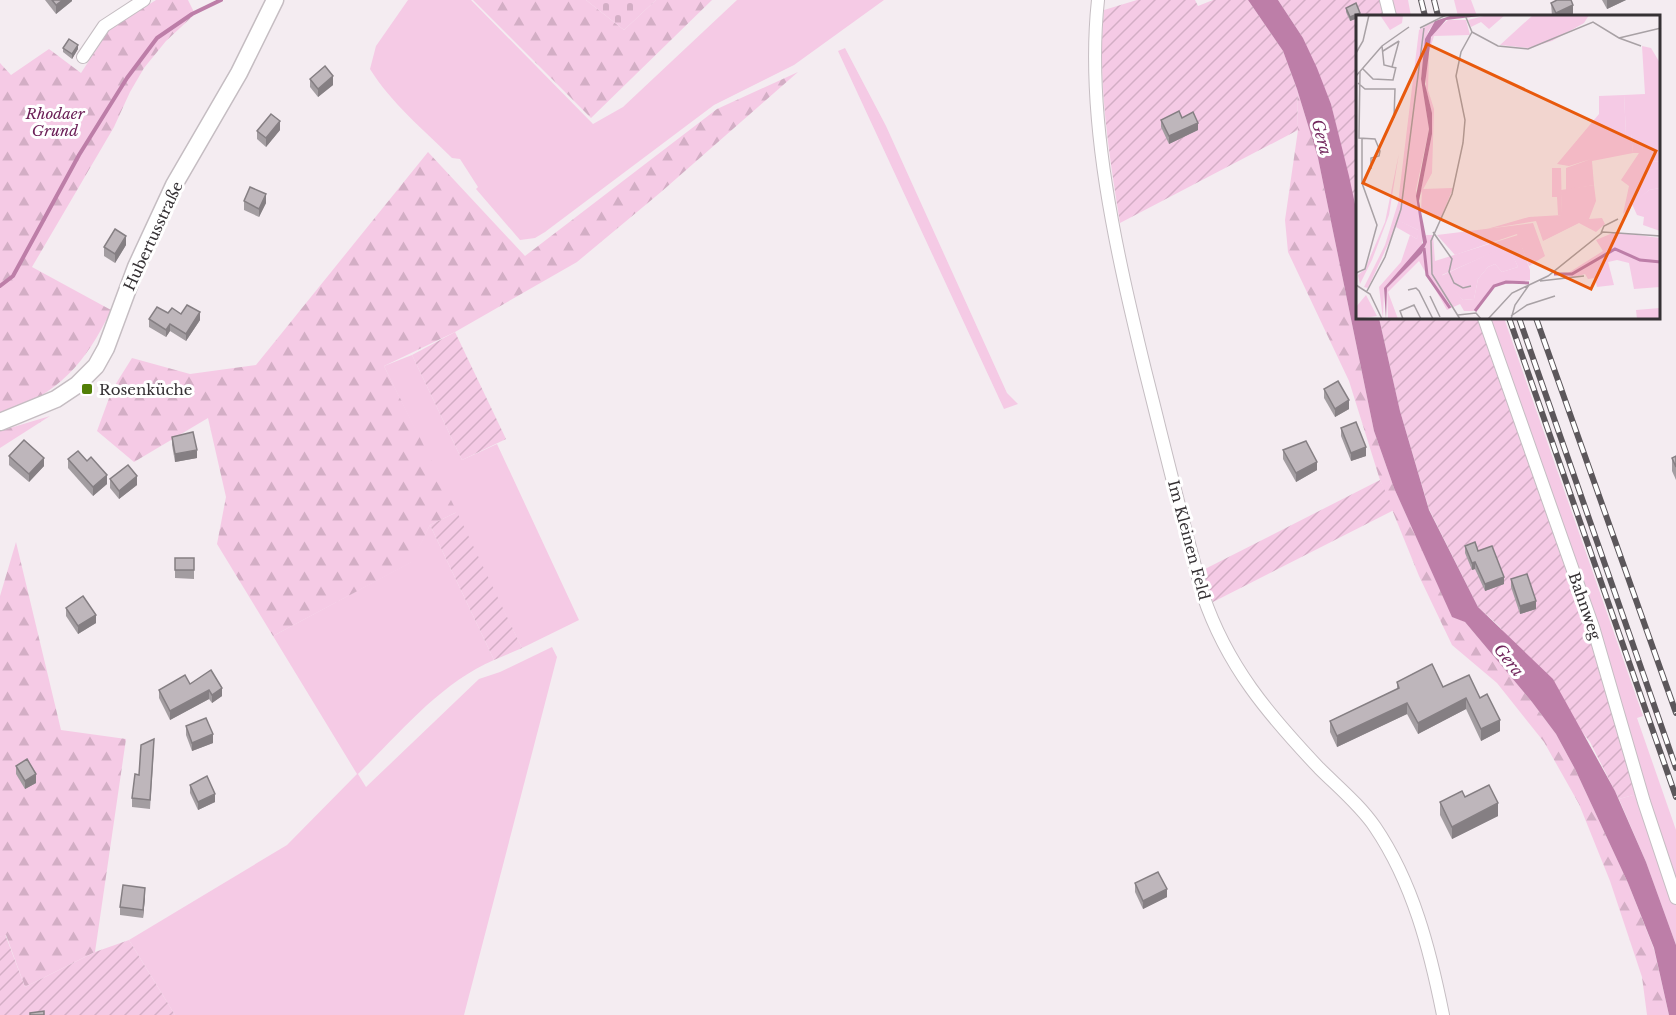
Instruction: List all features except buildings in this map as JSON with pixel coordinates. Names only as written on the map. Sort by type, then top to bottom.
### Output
[{"type":"street","points":[[83,57],[104,26],[144,0]]},
{"type":"street","name":"Im Kleinen Feld","points":[[1098,0],[1095,68],[1114,230],[1182,520],[1206,604],[1215,630],[1253,693],[1302,750],[1353,801],[1375,827],[1394,859],[1425,935],[1443,1015]]},
{"type":"street","points":[[1386,0],[1390,15]]},
{"type":"street","name":"Hubertusstraße","points":[[0,422],[56,399],[77,385],[96,366],[106,348],[136,267],[174,185],[239,73],[272,5]]},
{"type":"street","name":"Bahnweg","points":[[1485,320],[1593,627],[1644,802],[1676,898]]},
{"type":"green space","name":"Rhodaer Grund","points":[[156,0],[188,0],[195,14],[166,41],[144,68],[114,127],[32,267],[111,310],[91,346],[68,375],[38,397],[0,414],[0,63],[11,75],[49,49],[81,73],[109,30]]},
{"type":"green space","points":[[408,0],[471,0],[593,124],[623,107],[737,0],[884,0],[794,65],[714,105],[545,232],[535,238],[520,240],[476,189],[478,187],[460,159],[452,158],[408,116],[370,69],[376,46]]},
{"type":"green space","points":[[473,0],[586,0],[624,30],[656,0],[712,0],[591,118]]},
{"type":"green space","points":[[586,0],[656,0],[624,30]]},
{"type":"green space","points":[[1137,0],[1195,0],[1198,6],[1213,0],[1248,0],[1283,51],[1297,89],[1298,130],[1120,223],[1108,144],[1103,90],[1102,36],[1104,10]]},
{"type":"green space","points":[[1278,0],[1389,0],[1393,15],[1356,15],[1356,210],[1331,104],[1303,38]]},
{"type":"green space","points":[[1389,0],[1408,0],[1411,15],[1393,15]]},
{"type":"green space","points":[[1454,0],[1471,0],[1477,15],[1458,15]]},
{"type":"green space","points":[[845,48],[886,126],[1007,393],[1018,404],[1004,409],[838,51]]},
{"type":"green space","points":[[798,72],[577,262],[455,332],[384,366],[457,512],[430,525],[412,562],[273,636],[217,544],[226,497],[208,418],[134,462],[97,431],[112,390],[132,358],[190,374],[256,365],[428,152],[525,256],[717,109]]},
{"type":"green space","points":[[1297,89],[1318,158],[1374,431],[1394,488],[1452,616],[1465,622],[1532,702],[1556,734],[1575,769],[1628,883],[1654,949],[1669,1015],[1647,1015],[1642,977],[1610,881],[1579,804],[1544,742],[1497,683],[1452,645],[1419,576],[1380,480],[1349,381],[1288,252],[1285,220],[1298,130]]},
{"type":"green space","points":[[1379,320],[1488,320],[1644,792],[1619,799],[1590,742],[1499,626],[1478,607],[1429,509],[1400,411]]},
{"type":"green space","points":[[1488,320],[1505,320],[1643,716],[1637,718],[1676,830],[1676,945],[1646,862],[1619,799],[1644,792]]},
{"type":"green space","points":[[455,332],[506,439],[462,460],[412,355]]},
{"type":"green space","points":[[412,355],[462,460],[497,444],[579,620],[522,648],[384,366]]},
{"type":"green space","points":[[50,416],[0,448],[0,431]]},
{"type":"green space","points":[[1380,480],[1394,510],[1213,602],[1203,570]]},
{"type":"green space","points":[[457,512],[522,648],[494,660],[430,525]]},
{"type":"green space","points":[[430,525],[494,660],[456,682],[405,726],[358,774],[366,787],[479,679],[500,672],[552,647],[557,657],[464,1015],[175,1015],[129,940],[287,845],[357,774],[273,636],[411,562]]},
{"type":"green space","points":[[16,542],[61,730],[126,739],[95,952],[25,987],[6,935],[0,937],[0,596]]},
{"type":"green space","points":[[5,934],[25,987],[95,952],[129,940],[175,1015],[0,1015],[0,937]]},
{"type":"water","name":"Gera","points":[[1248,0],[1278,0],[1303,38],[1317,68],[1331,104],[1356,209],[1356,320],[1379,320],[1400,411],[1429,510],[1478,607],[1553,679],[1615,791],[1646,862],[1676,945],[1676,1015],[1669,1015],[1654,948],[1628,883],[1575,769],[1556,734],[1532,702],[1465,622],[1452,617],[1394,488],[1374,431],[1318,158],[1283,51]]},
{"type":"waterway","points":[[0,286],[13,276],[79,155],[127,78],[157,38],[192,14],[221,0]]},
{"type":"railway","points":[[1421,0],[1425,15]]},
{"type":"railway","points":[[1434,0],[1438,15]]},
{"type":"railway","points":[[1510,320],[1676,797]]},
{"type":"railway","points":[[1520,320],[1676,768]]},
{"type":"railway","points":[[1537,320],[1676,713]]},
{"type":"place","name":"Rosenküche","points":[[87,389]]}]
